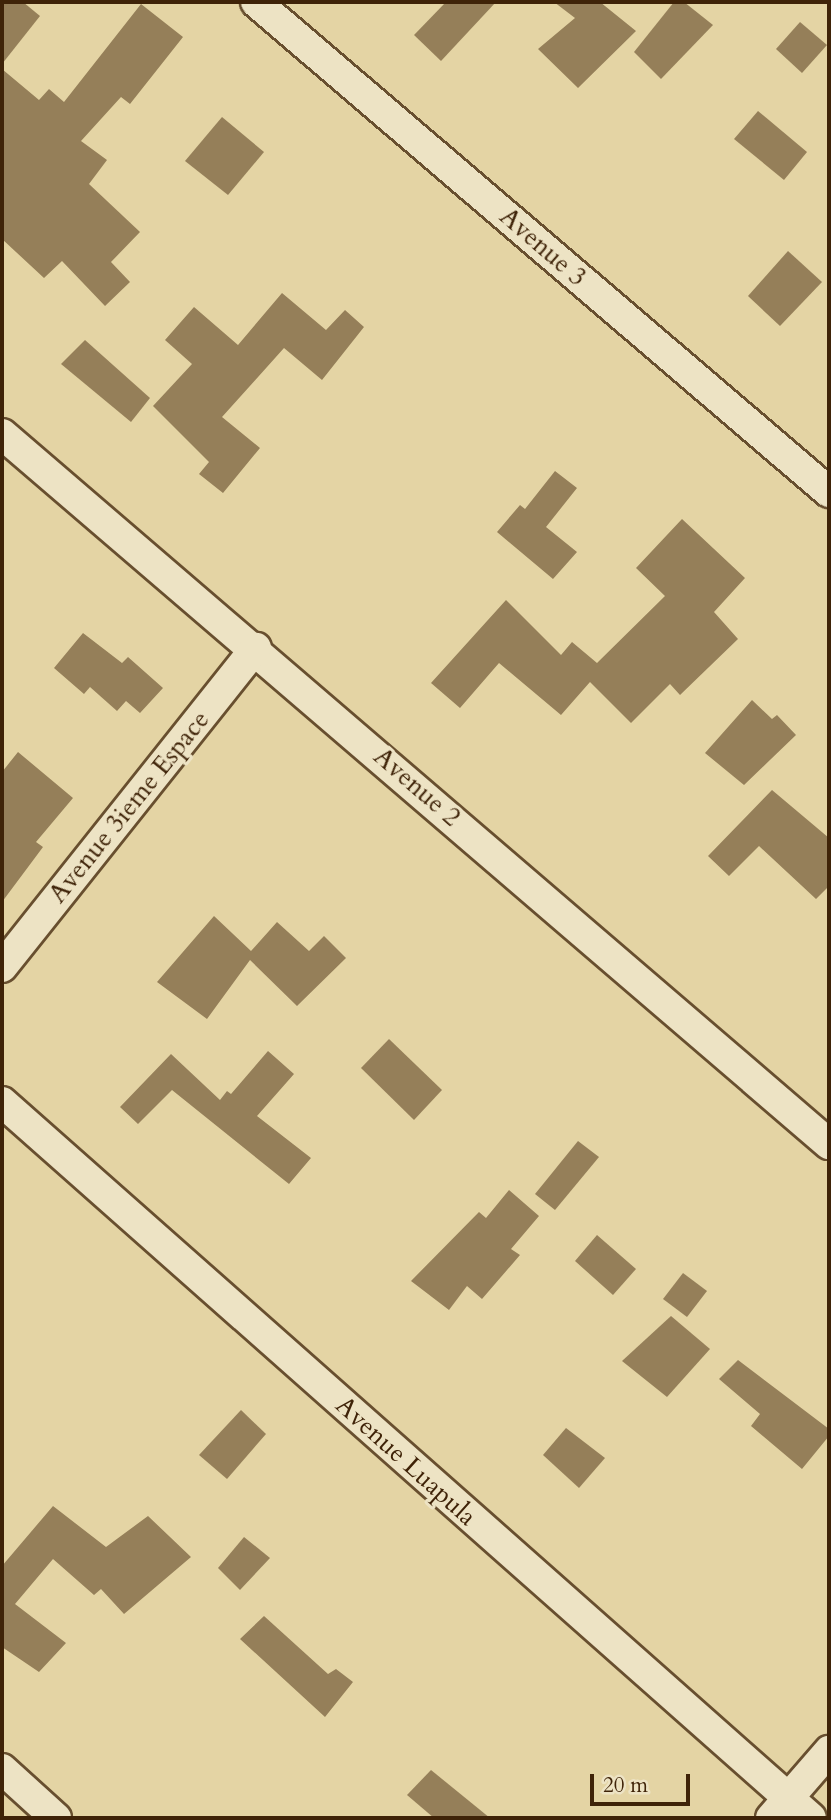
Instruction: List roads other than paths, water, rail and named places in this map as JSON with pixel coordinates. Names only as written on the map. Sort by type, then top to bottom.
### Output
[{"type":"street","name":"Avenue 3","points":[[257,2],[829,492]]},
{"type":"street","name":"Avenue 2","points":[[2,434],[256,648],[829,1144]]},
{"type":"street","name":"Avenue 3ieme Espace","points":[[2,967],[256,648]]},
{"type":"street","name":"Avenue Luapula","points":[[2,1102],[780,1808],[811,1818]]},
{"type":"street","points":[[780,1808],[829,1751]]},
{"type":"street","points":[[2,1769],[55,1818]]}]
